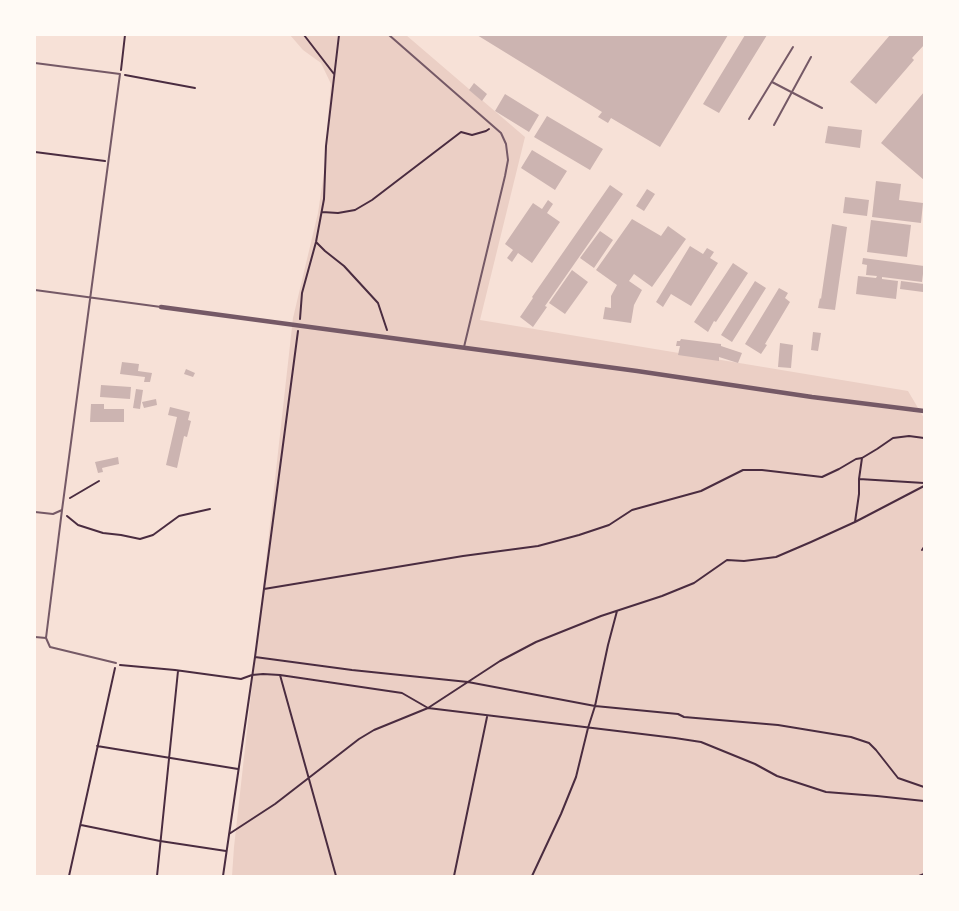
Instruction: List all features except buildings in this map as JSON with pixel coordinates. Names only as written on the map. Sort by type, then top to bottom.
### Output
[{"type":"street","points":[[161,307],[924,411]]},
{"type":"lane","points":[[389,35],[501,133],[506,144],[508,160],[505,176],[464,348]]},
{"type":"lane","points":[[749,119],[793,47]]},
{"type":"lane","points":[[774,125],[811,57]]},
{"type":"lane","points":[[35,63],[120,74],[46,638],[50,647],[116,663]]},
{"type":"lane","points":[[772,82],[822,108]]},
{"type":"lane","points":[[35,290],[161,307]]},
{"type":"lane","points":[[35,512],[53,514],[62,510]]},
{"type":"lane","points":[[35,637],[46,638]]},
{"type":"path","points":[[125,35],[120,74],[195,88]]},
{"type":"path","points":[[304,35],[334,74]]},
{"type":"path","points":[[223,876],[255,657],[302,293],[316,242],[324,199],[326,146],[339,35]]},
{"type":"path","points":[[322,212],[338,213],[354,210],[372,200],[461,132],[472,135],[486,132],[493,126]]},
{"type":"path","points":[[35,152],[108,162]]},
{"type":"path","points":[[316,242],[325,252],[344,266],[378,304],[390,337]]},
{"type":"path","points":[[264,589],[463,556],[538,546],[579,536],[608,525],[632,510],[701,492],[743,470],[762,470],[822,477],[856,459],[862,458],[893,438],[909,436],[924,438]]},
{"type":"path","points":[[855,522],[862,458]]},
{"type":"path","points":[[859,479],[924,484]]},
{"type":"path","points":[[63,502],[99,481]]},
{"type":"path","points":[[229,834],[275,804],[359,739],[374,730],[428,708],[500,661],[536,642],[601,616],[662,596],[694,583],[727,560],[744,561],[776,557],[855,522],[924,484]]},
{"type":"path","points":[[62,510],[78,525],[103,533],[140,539],[154,535],[179,516],[210,509]]},
{"type":"path","points":[[532,876],[562,814],[576,777],[617,611]]},
{"type":"path","points":[[255,657],[431,680],[468,682],[595,706],[678,714],[684,717],[778,725],[851,737],[869,743],[898,778],[924,787]]},
{"type":"path","points":[[69,876],[116,663],[240,679],[252,675],[280,675],[402,692],[428,708],[701,742],[755,764],[777,776],[826,792],[924,801]]},
{"type":"path","points":[[157,876],[178,670]]},
{"type":"path","points":[[280,675],[336,876]]},
{"type":"path","points":[[454,876],[487,716]]},
{"type":"path","points":[[97,746],[239,769]]},
{"type":"path","points":[[81,825],[226,852]]},
{"type":"path","points":[[919,876],[924,874]]},
{"type":"shaded area","points":[[290,35],[406,35],[525,137],[480,320],[908,391],[924,418],[924,876],[232,876],[293,318],[318,213],[325,166],[331,84],[321,63],[303,50]]}]
